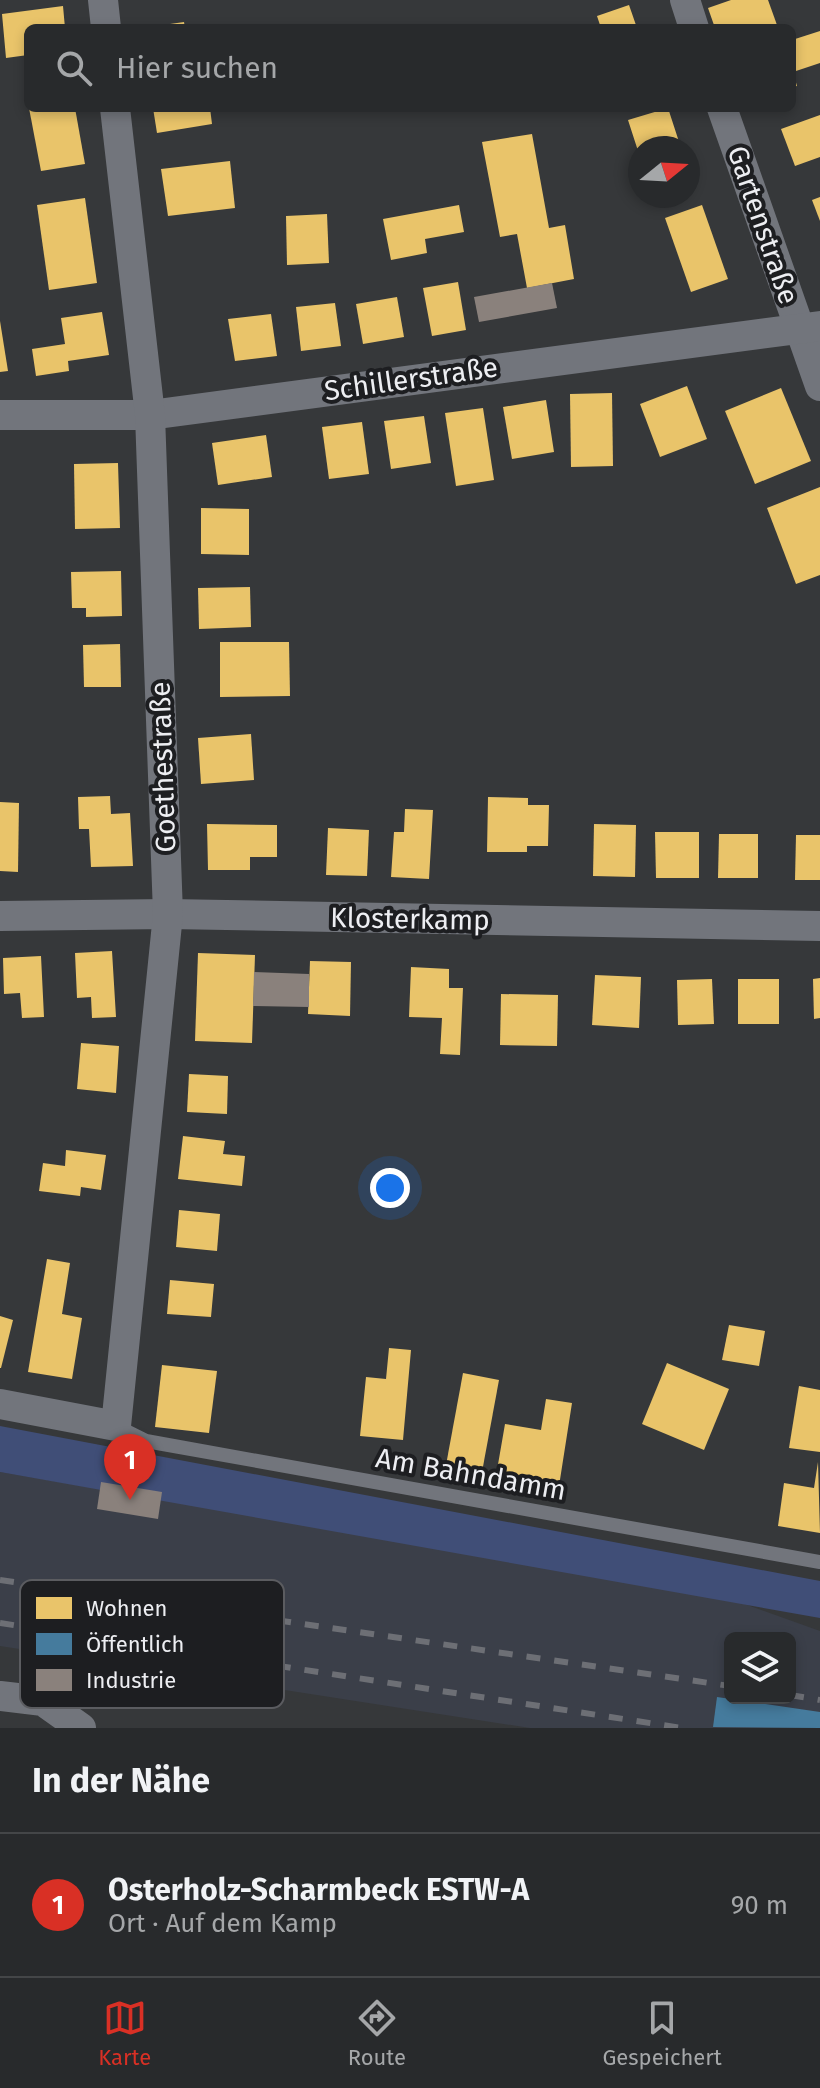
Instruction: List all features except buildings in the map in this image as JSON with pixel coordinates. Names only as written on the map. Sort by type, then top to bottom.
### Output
[{"type":"street","points":[[103,0],[106,24]]},
{"type":"street","points":[[685,0],[693,24]]},
{"type":"street","name":"Goethestraße","points":[[115,112],[150,415],[168,914],[116,1426]]},
{"type":"street","name":"Gartenstraße","points":[[724,112],[809,326],[820,386]]},
{"type":"street","name":"Schillerstraße","points":[[0,415],[150,415],[809,326]]},
{"type":"street","name":"Klosterkamp","points":[[0,916],[168,914],[820,926]]},
{"type":"street","points":[[0,1404],[116,1426]]},
{"type":"street","points":[[0,1696],[20,1698]]},
{"type":"street","points":[[53,1708],[81,1728]]},
{"type":"lane","name":"Am Bahndamm","points":[[116,1426],[146,1441],[820,1562]]},
{"type":"shaded area","points":[[0,1426],[820,1581],[820,1618],[0,1472]]},
{"type":"shaded area","points":[[0,1472],[717,1594],[820,1631],[820,1728],[530,1728],[284,1690],[284,1580],[20,1580],[20,1649],[0,1646]]},
{"type":"railway","points":[[0,1580],[20,1583]]},
{"type":"railway","points":[[284,1621],[724,1685]]},
{"type":"railway","points":[[0,1623],[20,1626]]},
{"type":"railway","points":[[284,1667],[682,1728]]},
{"type":"railway","points":[[796,1696],[820,1700]]},
{"type":"place","name":"Osterholz-Scharmbeck ESTW-A","points":[[130,1500]]}]
